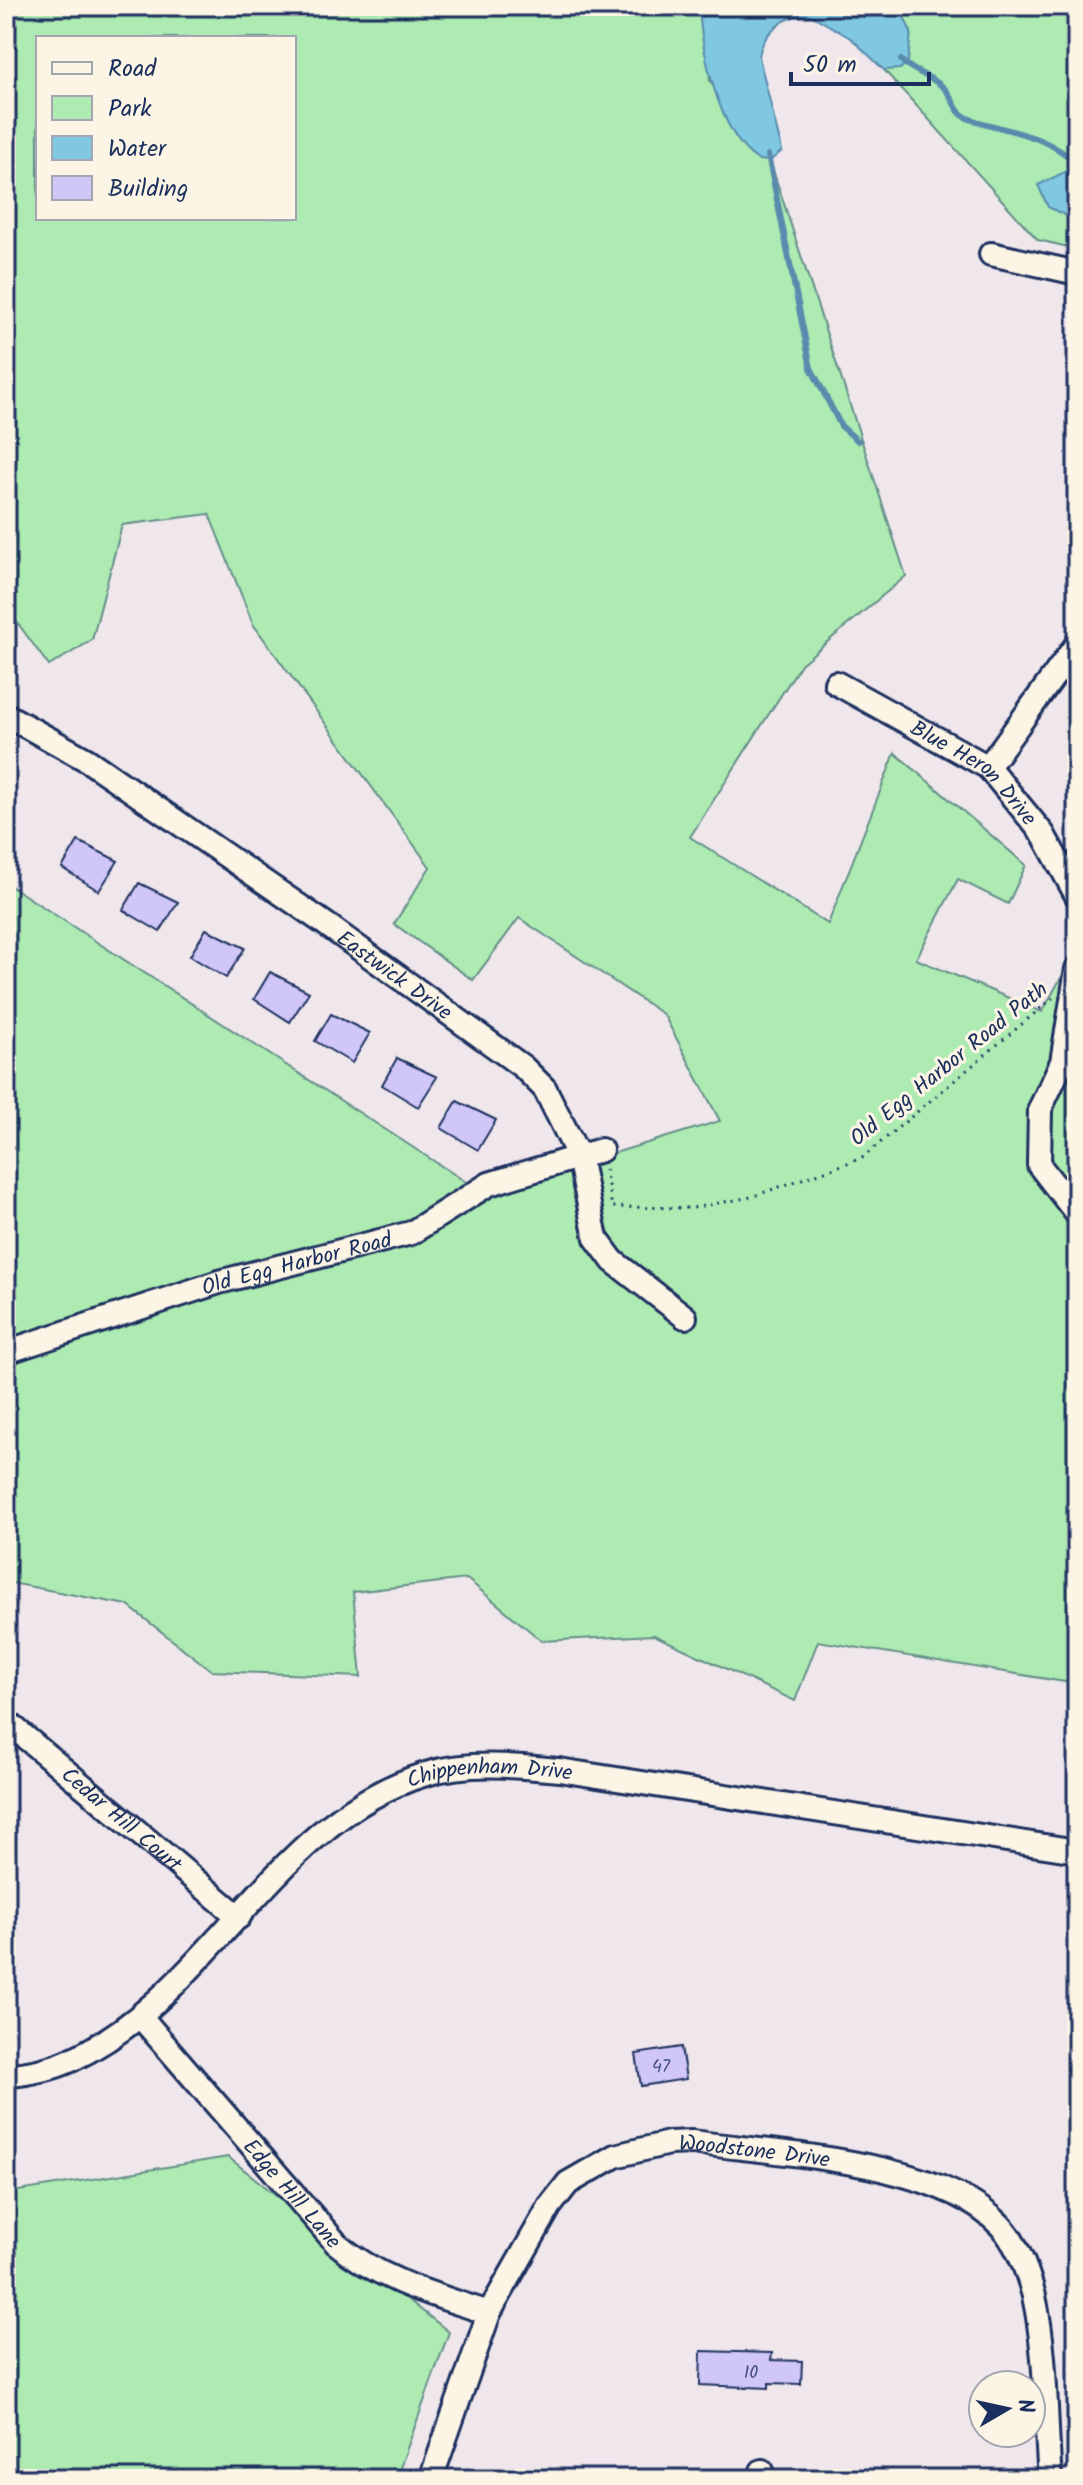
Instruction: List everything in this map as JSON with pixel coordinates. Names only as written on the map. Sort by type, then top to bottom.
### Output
[{"type":"street","points":[[991,254],[1077,273]]},
{"type":"street","points":[[988,767],[1077,644]]},
{"type":"street","name":"Blue Heron Drive","points":[[836,683],[988,767],[1043,834],[1077,896]]},
{"type":"street","name":"Eastwick Drive","points":[[6,715],[87,760],[327,925],[523,1067],[552,1099],[579,1157],[596,1238],[613,1261],[685,1317]]},
{"type":"street","points":[[1076,974],[1062,1062],[1040,1109],[1039,1165],[1077,1214]]},
{"type":"street","name":"Old Egg Harbor Road","points":[[6,1352],[219,1282],[411,1233],[489,1184],[601,1150]]},
{"type":"street","name":"Cedar Hill Court","points":[[6,1721],[239,1917]]},
{"type":"street","name":"Chippenham Drive","points":[[6,2076],[43,2070],[71,2060],[140,2016],[186,1974],[319,1833],[365,1798],[430,1772],[500,1765],[559,1770],[1077,1851]]},
{"type":"street","name":"Edge Hill Lane","points":[[140,2016],[336,2243],[356,2260],[408,2286],[489,2313]]},
{"type":"street","name":"Woodstone Drive","points":[[431,2479],[489,2313],[550,2206],[568,2183],[615,2156],[692,2142],[843,2162],[926,2181],[970,2201],[1000,2225],[1015,2245],[1034,2296],[1050,2479]]},
{"type":"path","name":"Old Egg Harbor Road Path","points":[[601,1150],[612,1207],[693,1208],[751,1197],[799,1183],[862,1158],[1076,974]]},
{"type":"green space","points":[[6,6],[705,6],[710,81],[770,161],[906,576],[801,664],[690,837],[828,924],[895,753],[1026,865],[1008,904],[958,879],[916,959],[1042,1012],[1077,949],[1077,1684],[818,1641],[795,1701],[654,1635],[542,1641],[467,1579],[353,1592],[361,1677],[212,1671],[127,1605],[6,1582],[6,883],[483,1193],[720,1121],[664,1015],[519,918],[473,980],[394,924],[430,867],[253,624],[209,514],[122,525],[92,640],[49,666],[6,607]]},
{"type":"green space","points":[[897,6],[1077,6],[1077,249],[1038,240],[884,70],[911,32]]},
{"type":"green space","points":[[228,2157],[449,2332],[396,2479],[6,2479],[6,2193]]},
{"type":"water","points":[[699,6],[899,6],[911,32],[908,62],[900,69],[884,70],[852,39],[811,15],[793,17],[777,26],[765,40],[759,57],[782,151],[770,161],[758,160],[744,148],[723,112],[708,67]]},
{"type":"water","points":[[1077,166],[1077,221],[1048,207],[1038,185]]},
{"type":"building","points":[[78,841],[118,861],[99,891],[62,868]]},
{"type":"building","points":[[139,883],[178,902],[160,932],[123,910]]},
{"type":"building","points":[[206,929],[245,948],[226,978],[190,956]]},
{"type":"building","points":[[270,972],[309,992],[290,1022],[254,999]]},
{"type":"building","points":[[331,1014],[370,1033],[352,1063],[315,1041]]},
{"type":"building","points":[[397,1058],[437,1077],[418,1107],[382,1085]]},
{"type":"building","points":[[457,1101],[496,1120],[478,1150],[441,1128]]},
{"type":"building","points":[[681,2047],[686,2079],[641,2086],[636,2054]]},
{"type":"building","points":[[701,2351],[772,2353],[771,2360],[802,2361],[801,2384],[769,2383],[769,2388],[700,2385]]},
{"type":"waterway","points":[[901,60],[943,87],[964,116],[1040,140],[1077,164]]},
{"type":"waterway","points":[[768,155],[811,368],[841,426],[858,441]]}]
